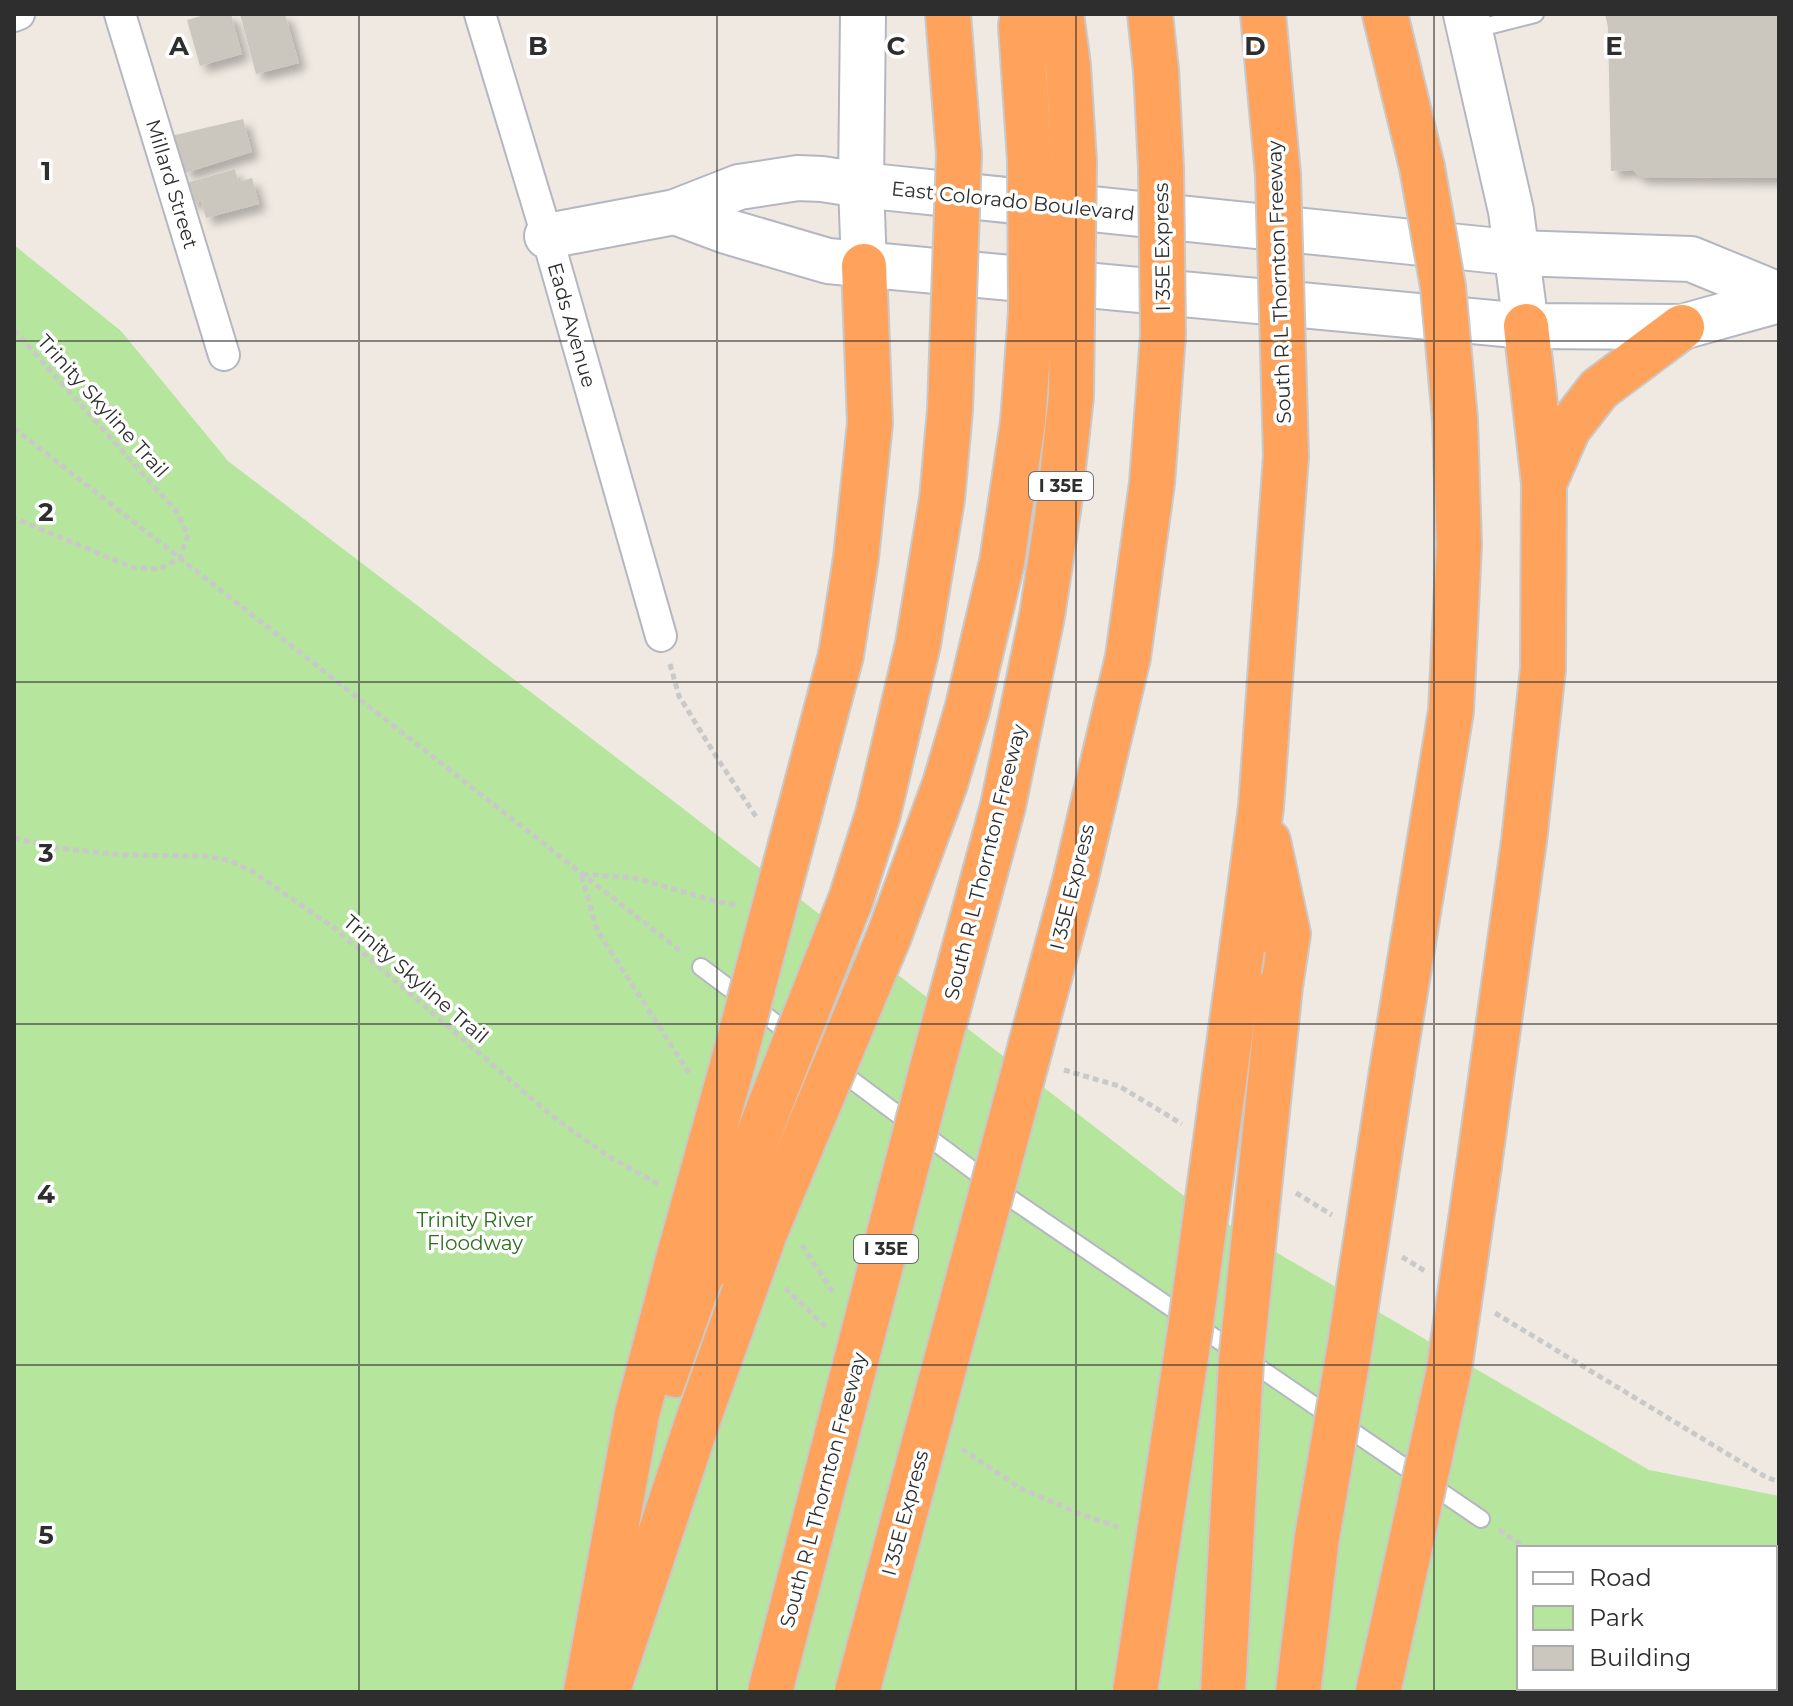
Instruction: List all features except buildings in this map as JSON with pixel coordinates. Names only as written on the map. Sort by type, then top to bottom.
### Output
[{"type":"highway","points":[[607,1574],[648,1477],[675,1377],[739,1184],[851,899],[878,814],[918,644],[942,499],[950,410],[959,154],[948,14]]},
{"type":"highway","points":[[607,1692],[698,1420],[765,1233],[889,936],[945,784],[967,710],[1002,562],[1023,422],[1031,312],[1030,160],[1021,26],[1023,14]]},
{"type":"highway","name":"South R L Thornton Freeway","points":[[770,1692],[1003,806],[1042,616],[1071,396],[1074,162],[1068,66],[1061,14]]},
{"type":"highway","name":"I 35E Express","points":[[857,1692],[1075,881],[1128,657],[1152,483],[1163,335],[1161,168],[1150,14]]},
{"type":"highway","name":"South R L Thornton Freeway","points":[[1135,1692],[1187,1345],[1261,807],[1286,456],[1278,175],[1263,14]]},
{"type":"highway","points":[[1298,1692],[1317,1537],[1451,711],[1459,545],[1455,420],[1443,287],[1422,167],[1385,14]]},
{"type":"highway","points":[[586,1692],[637,1414],[841,655],[856,558],[870,423],[864,266]]},
{"type":"highway","points":[[1378,1692],[1449,1370],[1524,841],[1543,669],[1544,483],[1526,326]]},
{"type":"highway","points":[[1544,483],[1568,429],[1599,389],[1682,327]]},
{"type":"highway","points":[[1223,1692],[1241,1362],[1288,934],[1261,807]]},
{"type":"street","name":"Millard Street","points":[[120,14],[224,355]]},
{"type":"street","name":"Eads Avenue","points":[[480,14],[661,636]]},
{"type":"street","points":[[863,14],[861,185],[864,266]]},
{"type":"street","points":[[1468,22],[1496,137],[1518,253],[1526,326]]},
{"type":"street","name":"East Colorado Boulevard","points":[[547,236],[675,212],[739,187],[798,178],[822,179],[1518,253],[1691,259],[1779,297]]},
{"type":"street","name":"East Colorado Boulevard","points":[[675,212],[726,231],[828,261],[864,266],[1526,326],[1682,327],[1779,297]]},
{"type":"lane","points":[[1468,22],[1533,14]]},
{"type":"lane","points":[[701,967],[1010,1198],[1481,1519]]},
{"type":"path","name":"Trinity Skyline Trail","points":[[14,330],[176,511],[188,535],[180,558]]},
{"type":"path","points":[[14,428],[701,967]]},
{"type":"path","points":[[14,518],[134,568],[159,569],[180,558]]},
{"type":"path","points":[[661,636],[679,696],[758,819]]},
{"type":"path","name":"Trinity Skyline Trail","points":[[14,838],[58,848],[123,855],[205,856],[231,861],[253,872],[333,927],[552,1116],[608,1156],[667,1190]]},
{"type":"path","points":[[784,1288],[828,1328]]},
{"type":"path","points":[[955,1444],[1020,1488],[1128,1530]]},
{"type":"green space","name":"Trinity River Floodway","points":[[14,245],[121,331],[228,461],[1197,1206],[1649,1470],[1779,1496],[1779,1692],[14,1692]]}]
